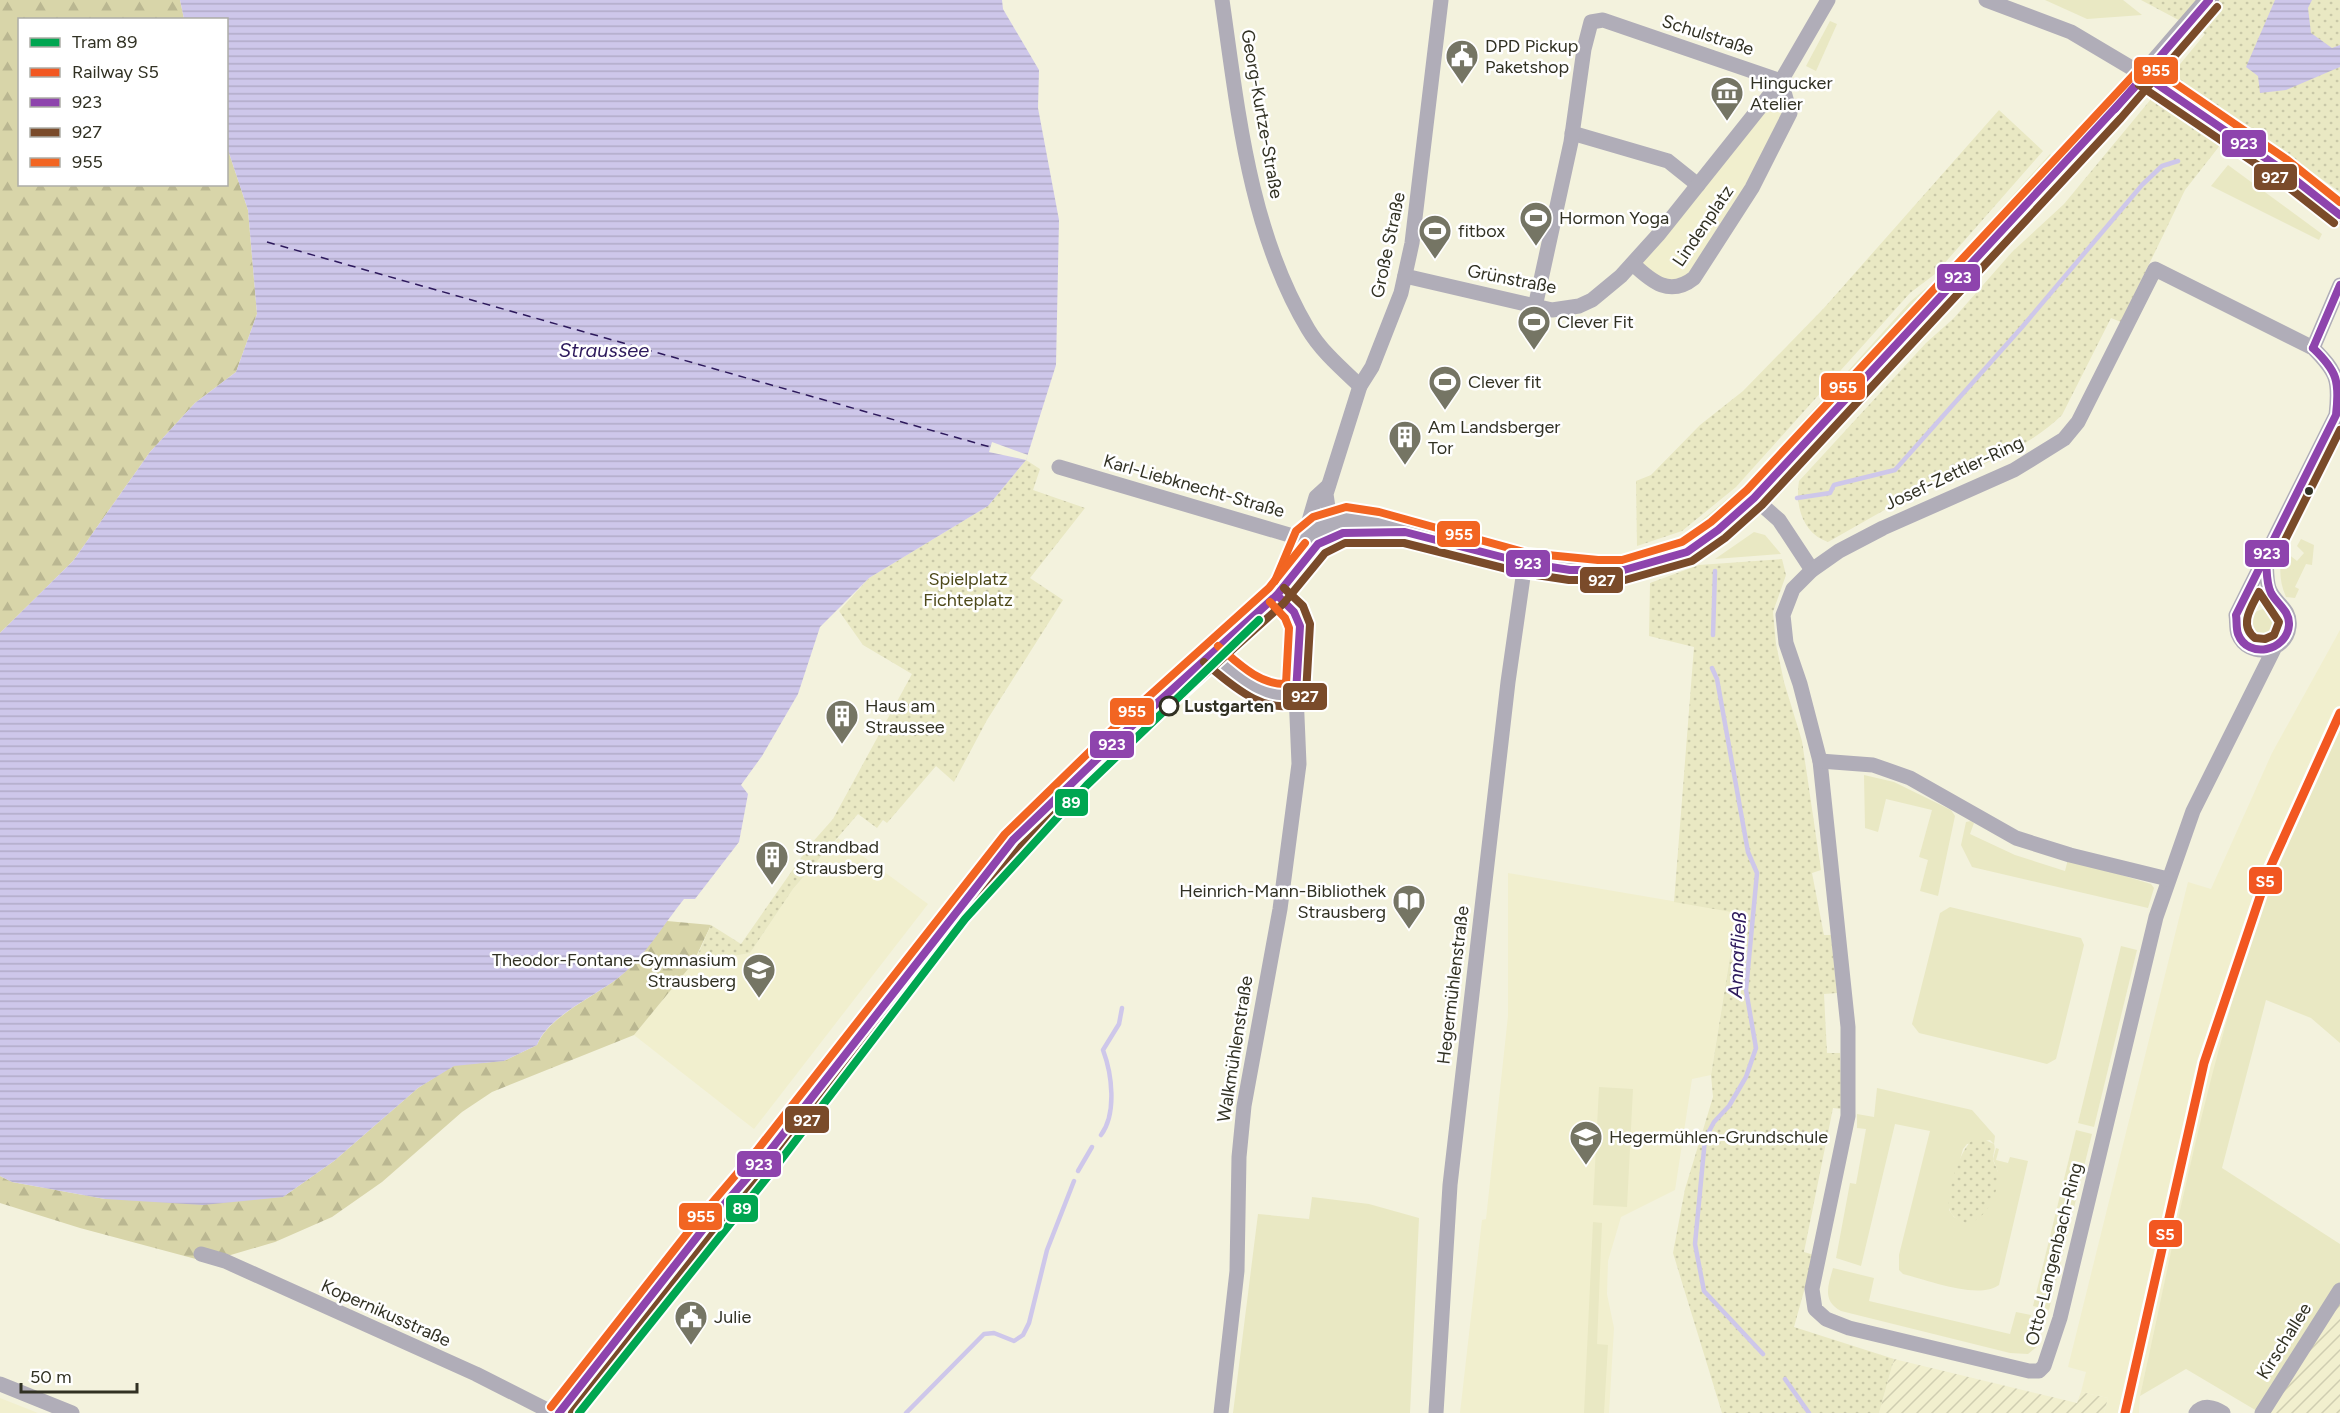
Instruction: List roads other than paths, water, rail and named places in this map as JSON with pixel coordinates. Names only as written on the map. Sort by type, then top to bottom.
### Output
[{"type":"street","name":"Georg-Kurtze-Straße","points":[[1222,0],[1249,171],[1278,269],[1308,330],[1324,351],[1360,386]]},
{"type":"street","name":"Große Straße","points":[[1330,521],[1326,494],[1328,486],[1360,386],[1372,367],[1405,276],[1419,201],[1441,0]]},
{"type":"street","name":"Lindenplatz","points":[[1781,81],[1790,113],[1752,188],[1700,272],[1685,285],[1671,289],[1656,283],[1633,264],[1781,81],[1828,0]]},
{"type":"street","points":[[1986,0],[2071,32],[2145,76],[2280,168],[2340,215]]},
{"type":"street","points":[[559,1413],[708,1224],[766,1156],[1013,840],[1067,785],[1281,590],[1311,541],[1330,521],[1355,517],[1525,563],[1570,570],[1624,570],[1687,552],[1718,530],[1754,498],[2145,76],[2209,0]]},
{"type":"street","name":"Schulstraße","points":[[1535,308],[1572,134],[1584,49],[1591,22],[1603,20],[1781,81]]},
{"type":"street","points":[[1572,134],[1668,161],[1698,185]]},
{"type":"street","name":"Grünstraße","points":[[1405,276],[1535,308],[1568,308],[1592,300],[1633,264]]},
{"type":"street","name":"Josef-Zettler-Ring","points":[[1820,761],[1800,684],[1786,643],[1783,615],[1793,589],[1812,570],[1883,528],[2014,470],[2064,439],[2078,422],[2155,269],[2313,348],[2334,368],[2340,396],[2336,415],[2266,560],[2236,615],[2238,634],[2248,646],[2260,651],[2274,649]]},
{"type":"street","points":[[2313,348],[2340,285]]},
{"type":"street","name":"Karl-Liebknecht-Straße","points":[[1059,467],[1311,541]]},
{"type":"street","name":"Große Straße","points":[[1311,541],[1316,497],[1328,486]]},
{"type":"street","points":[[1754,498],[1779,520],[1812,570]]},
{"type":"street","points":[[1311,541],[1343,532],[1405,532]]},
{"type":"street","points":[[1820,761],[1873,765],[1910,778],[2016,838],[2070,855],[2168,879],[2193,812],[2274,649],[2286,637],[2289,627],[2288,614],[2269,590],[2266,560]]},
{"type":"street","name":"Hegermühlenstraße","points":[[1436,1413],[1450,1185],[1508,682],[1525,563]]},
{"type":"street","name":"Walkmühlenstraße","points":[[1221,1413],[1237,1271],[1239,1157],[1244,1106],[1280,909],[1297,787],[1300,730],[1296,693],[1300,626],[1281,590]]},
{"type":"street","points":[[1211,654],[1247,684],[1279,695],[1296,693]]},
{"type":"street","name":"Otto-Langenbach-Ring","points":[[1820,761],[1848,1027],[1848,1116],[1812,1289],[1815,1309],[1826,1319],[1849,1328],[2029,1371],[2039,1371],[2044,1366],[2060,1318],[2168,879]]},
{"type":"street","name":"Kopernikusstraße","points":[[201,1254],[225,1262],[476,1374],[553,1413]]},
{"type":"street","name":"Kirschallee","points":[[2262,1413],[2340,1290]]},
{"type":"street","points":[[0,1384],[72,1413]]},
{"type":"street","points":[[2196,1412],[2211,1407],[2223,1413]]},
{"type":"water","name":"Straussee","points":[[180,0],[1002,0],[1003,9],[1039,70],[1038,108],[1059,220],[1056,365],[1026,460],[988,506],[869,578],[820,627],[798,694],[762,756],[741,785],[748,794],[739,842],[695,899],[684,899],[628,970],[561,1016],[551,1025],[537,1045],[504,1061],[454,1066],[418,1088],[334,1161],[283,1197],[203,1205],[105,1199],[12,1182],[0,1176],[0,633],[73,561],[150,452],[195,403],[236,372],[257,314],[248,210],[228,150],[228,18],[184,18]]},
{"type":"water","points":[[2275,0],[2312,0],[2308,8],[2311,33],[2332,48],[2340,45],[2340,67],[2286,90],[2260,93],[2258,76],[2246,67]]},
{"type":"waterway","points":[[1797,498],[1830,493],[1834,485],[1895,470],[2023,326],[2142,185],[2162,166],[2178,161]]},
{"type":"waterway","name":"Annafließ","points":[[1713,635],[1715,571]]},
{"type":"waterway","name":"Annafließ","points":[[1712,668],[1717,679],[1748,852],[1757,873],[1746,990],[1756,1048],[1746,1077],[1729,1106],[1714,1122],[1705,1139],[1695,1244],[1704,1291],[1763,1354]]},
{"type":"waterway","points":[[1101,1135],[1106,1126],[1111,1105],[1111,1082],[1103,1050],[1119,1024],[1122,1008]]},
{"type":"waterway","points":[[1078,1171],[1092,1147]]},
{"type":"waterway","points":[[906,1413],[984,1334],[994,1333],[1014,1341],[1023,1335],[1029,1323],[1047,1250],[1074,1181]]},
{"type":"waterway","name":"Annafließ","points":[[1785,1379],[1809,1413]]},
{"type":"tram line","name":"89","points":[[579,1413],[777,1165],[965,919],[1087,785],[1259,620]]},
{"type":"rail line","name":"S5","points":[[2125,1413],[2204,1063],[2269,870],[2340,713]]},
{"type":"place","name":"DPD Pickup Paketshop","points":[[1462,85]]},
{"type":"place","name":"Hingucker Atelier","points":[[1727,122]]},
{"type":"place","name":"Hormon Yoga","points":[[1536,247]]},
{"type":"place","name":"fitbox","points":[[1435,260]]},
{"type":"place","name":"Clever Fit","points":[[1534,351]]},
{"type":"place","name":"Clever fit","points":[[1445,411]]},
{"type":"place","name":"Am Landsberger Tor","points":[[1405,466]]},
{"type":"place","name":"Lustgarten","points":[[1169,706]]},
{"type":"place","name":"Haus am Straussee","points":[[842,745]]},
{"type":"place","name":"Strandbad Strausberg","points":[[772,886]]},
{"type":"place","name":"Heinrich-Mann-Bibliothek Strausberg","points":[[1409,930]]},
{"type":"place","name":"Theodor-Fontane-Gymnasium Strausberg","points":[[759,999]]},
{"type":"place","name":"Hegermühlen-Grundschule","points":[[1586,1166]]},
{"type":"place","name":"Julie","points":[[691,1346]]},
{"type":"park label","name":"Spielplatz Fichteplatz","points":[[968,589]]}]
